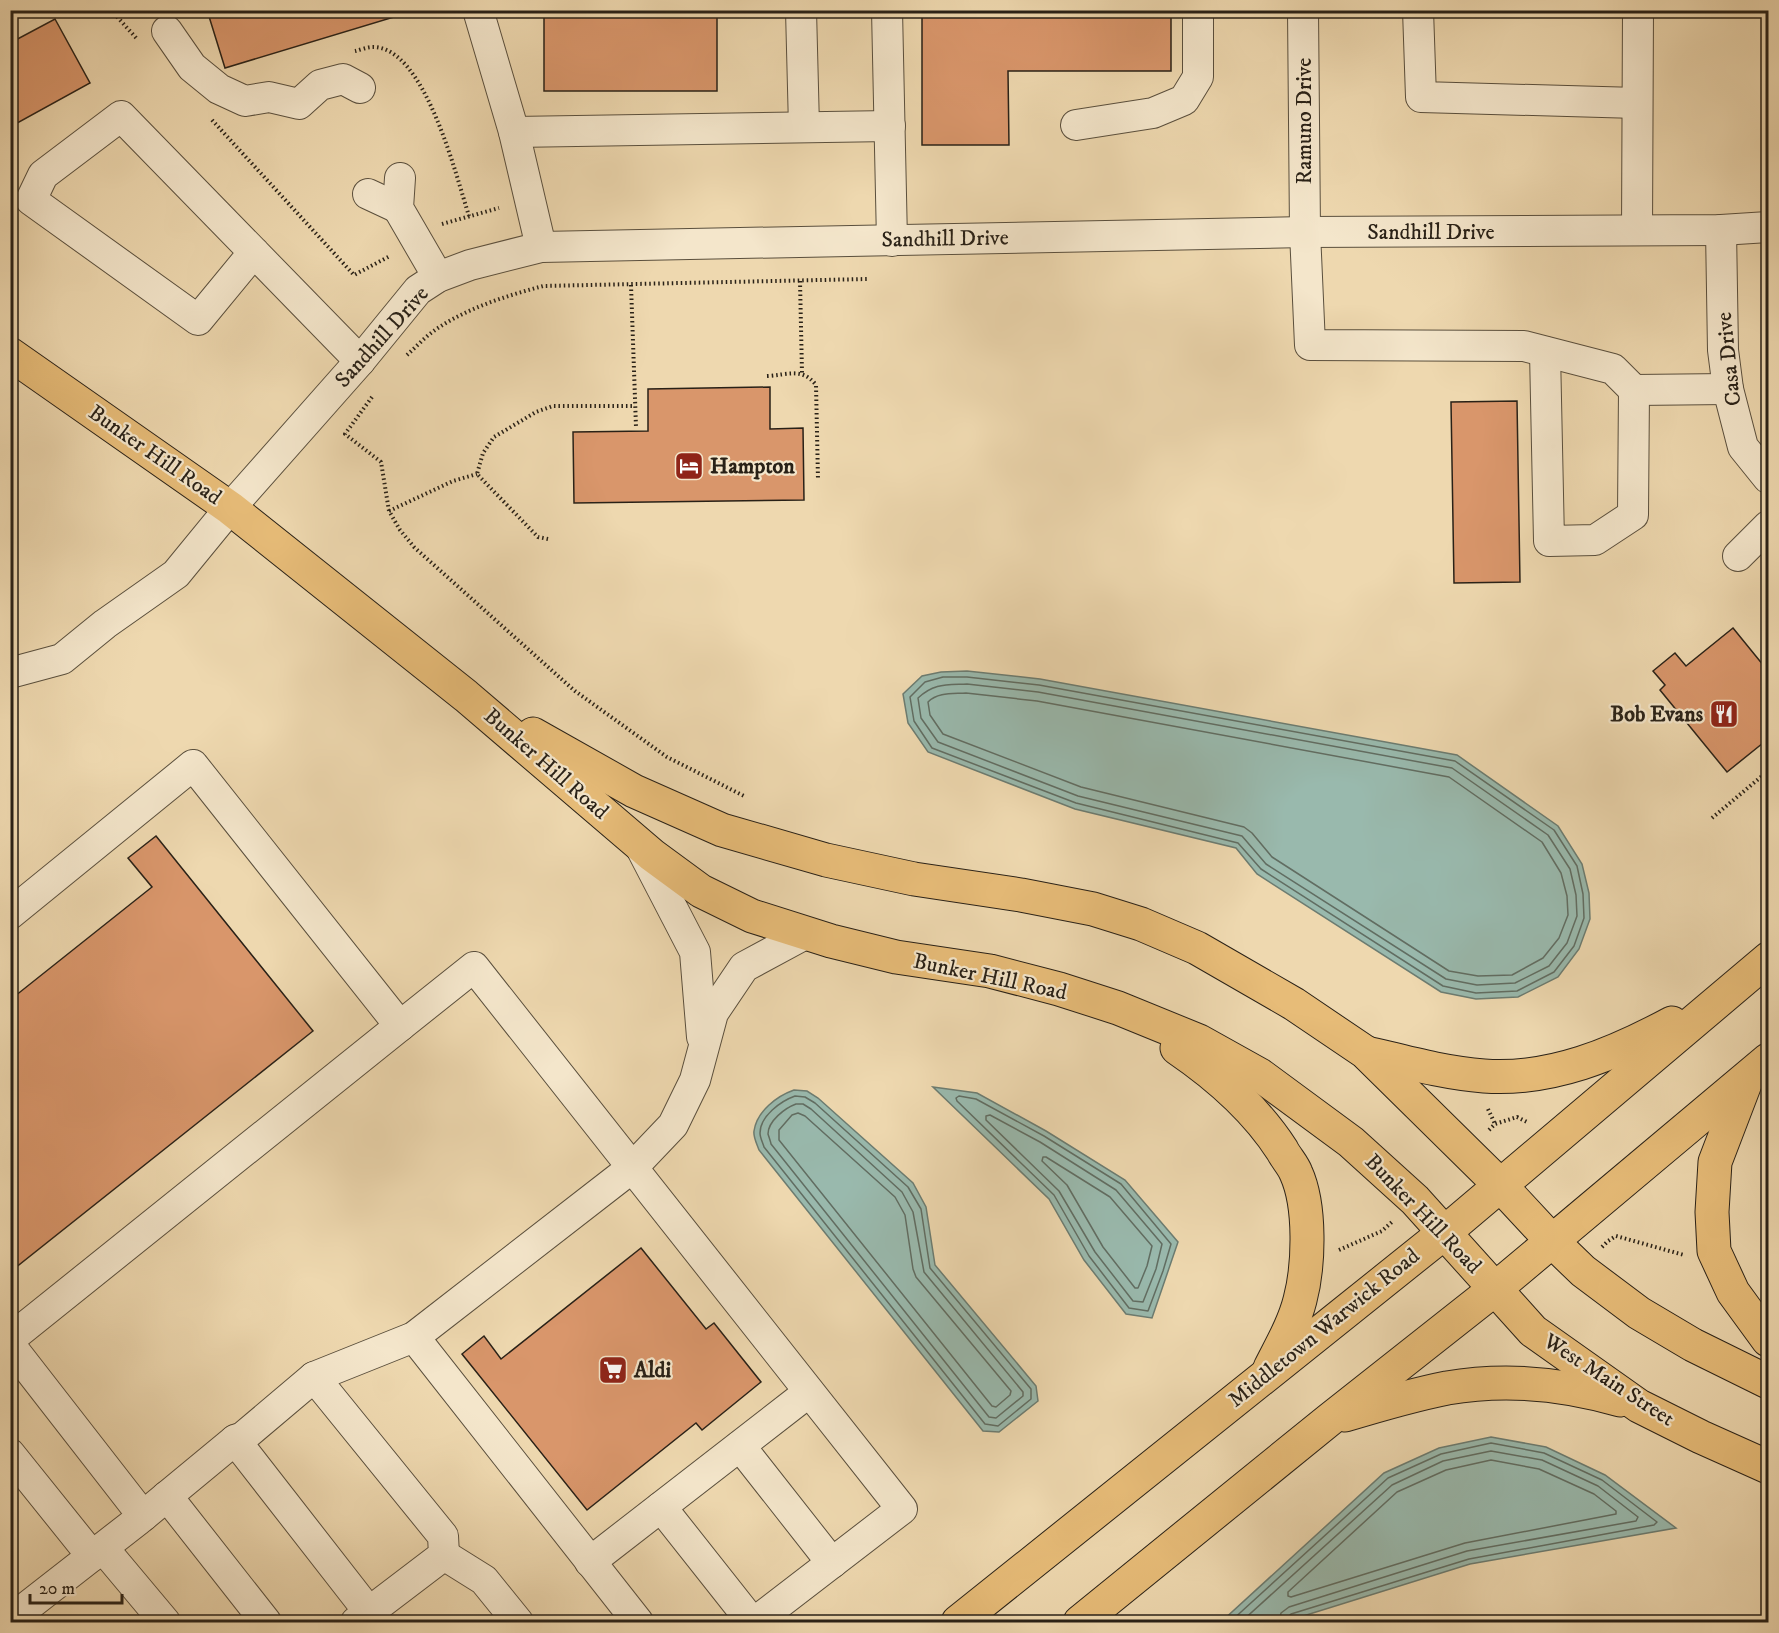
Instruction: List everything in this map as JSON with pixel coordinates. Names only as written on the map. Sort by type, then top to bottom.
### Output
[{"type":"main road","name":"Bunker Hill Road","points":[[10,354],[230,508],[466,696],[638,844],[701,891],[752,916],[807,933],[896,957],[990,972],[1059,989],[1119,1008],[1199,1041],[1260,1075],[1351,1142],[1415,1200],[1495,1289]]},
{"type":"main road","name":"Bunker Hill Road","points":[[466,696],[634,791],[722,830],[826,860],[914,879],[1021,895],[1093,909],[1141,924],[1197,948],[1294,1004],[1365,1052],[1500,1185]]},
{"type":"main road","name":"Middletown Warwick Road","points":[[958,1623],[1444,1233],[1768,959]]},
{"type":"main road","points":[[1365,1052],[1452,1072],[1486,1076],[1533,1074],[1575,1065],[1626,1047],[1729,993]]},
{"type":"main road","points":[[1119,1008],[1196,1061],[1242,1099],[1267,1127],[1296,1173],[1304,1196],[1308,1253],[1305,1274],[1300,1302],[1267,1374]]},
{"type":"main road","points":[[1080,1623],[1329,1420],[1495,1289],[1757,1070]]},
{"type":"main road","points":[[1757,1070],[1715,1162],[1712,1212],[1714,1251],[1733,1292],[1768,1340]]},
{"type":"main road","points":[[1500,1185],[1552,1242],[1583,1271],[1639,1313],[1693,1345],[1768,1382]]},
{"type":"main road","name":"West Main Street","points":[[1495,1289],[1533,1331],[1640,1406],[1768,1467]]},
{"type":"main road","points":[[1329,1420],[1400,1399],[1449,1388],[1500,1383],[1528,1383],[1593,1392],[1640,1406]]},
{"type":"street","points":[[478,10],[514,132],[541,247]]},
{"type":"street","points":[[801,10],[804,127]]},
{"type":"street","points":[[887,10],[892,240]]},
{"type":"street","points":[[1076,125],[1153,113],[1184,100],[1198,77],[1198,10]]},
{"type":"street","name":"Ramuno Drive","points":[[1303,10],[1305,232],[1310,345],[1524,346],[1545,352]]},
{"type":"street","points":[[1418,10],[1421,97],[1637,103]]},
{"type":"street","points":[[1637,230],[1638,10]]},
{"type":"street","points":[[155,38],[219,89],[245,101],[269,97],[299,104],[320,85],[343,79],[360,88]]},
{"type":"street","points":[[254,252],[198,320],[31,200],[43,175],[121,116],[254,252],[360,361]]},
{"type":"street","points":[[514,132],[890,126]]},
{"type":"street","points":[[400,178],[398,208],[438,277]]},
{"type":"street","points":[[368,194],[398,208]]},
{"type":"street","name":"Sandhill Drive","points":[[10,673],[62,659],[105,624],[176,574],[230,508],[360,361],[418,290],[438,277],[470,265],[541,247],[1305,232],[1721,230],[1768,227]]},
{"type":"street","name":"Casa Drive","points":[[1721,230],[1723,350],[1728,388],[1743,447],[1768,478]]},
{"type":"street","points":[[1545,352],[1613,369],[1634,390],[1633,515],[1595,540],[1549,541],[1545,352]]},
{"type":"street","points":[[1634,390],[1728,388]]},
{"type":"street","points":[[1738,556],[1768,526]]},
{"type":"street","points":[[13,906],[193,765],[400,1026]]},
{"type":"street","points":[[638,844],[695,952],[703,1049]]},
{"type":"street","points":[[10,1620],[143,1516],[235,1440],[243,1437],[314,1377],[414,1337],[633,1167],[673,1125],[695,1080],[713,1013],[744,967],[807,933]]},
{"type":"street","points":[[10,1339],[474,967],[902,1509],[754,1623],[661,1507]]},
{"type":"street","points":[[414,1337],[638,1623]]},
{"type":"street","points":[[10,1345],[143,1516]]},
{"type":"street","points":[[314,1377],[442,1536],[444,1555]]},
{"type":"street","points":[[590,1563],[809,1392]]},
{"type":"street","points":[[235,1440],[363,1618],[444,1555]]},
{"type":"street","points":[[740,1446],[832,1563]]},
{"type":"street","points":[[10,1454],[165,1623]]},
{"type":"street","points":[[167,1496],[266,1623]]},
{"type":"street","points":[[444,1555],[484,1580],[518,1623]]},
{"type":"path","points":[[111,10],[155,38]]},
{"type":"path","points":[[208,116],[354,275],[417,241],[442,224],[499,208]]},
{"type":"path","points":[[401,362],[435,330],[472,310],[543,286],[867,279]]},
{"type":"path","points":[[800,281],[802,373]]},
{"type":"path","points":[[631,285],[636,427]]},
{"type":"path","points":[[767,376],[802,373],[808,375],[816,385],[818,480]]},
{"type":"path","points":[[375,393],[345,435],[381,462],[386,481],[389,511],[400,530],[429,561],[575,691],[667,757],[746,797]]},
{"type":"path","points":[[477,474],[483,453],[494,437],[536,412],[553,406],[635,406]]},
{"type":"path","points":[[389,511],[453,481],[477,474]]},
{"type":"path","points":[[477,474],[538,537],[548,539]]},
{"type":"path","points":[[1712,818],[1768,771]]},
{"type":"path","points":[[1486,1133],[1495,1124],[1517,1117],[1529,1123]]},
{"type":"path","points":[[1329,1251],[1338,1250],[1382,1231],[1392,1222]]},
{"type":"path","points":[[1600,1250],[1616,1236],[1686,1256],[1694,1254]]},
{"type":"water","points":[[967,671],[1040,679],[1457,755],[1558,826],[1582,864],[1589,893],[1590,919],[1579,949],[1558,977],[1518,997],[1476,999],[1441,992],[1257,874],[1236,848],[1075,809],[928,752],[908,723],[903,694],[922,676],[941,672]]},
{"type":"water","points":[[933,1087],[977,1093],[1046,1131],[1125,1180],[1178,1242],[1152,1318],[1126,1314],[1084,1260],[1049,1199]]},
{"type":"water","points":[[794,1090],[807,1091],[818,1098],[913,1183],[926,1207],[935,1265],[1036,1386],[1038,1401],[999,1432],[983,1431],[759,1150],[754,1133],[759,1117],[775,1100]]},
{"type":"water","points":[[1491,1437],[1546,1447],[1605,1475],[1676,1528],[1470,1564],[1284,1622],[1221,1622],[1384,1473],[1439,1448]]},
{"type":"building","points":[[207,10],[393,10],[394,17],[225,68]]},
{"type":"building","points":[[544,10],[717,10],[717,91],[544,91]]},
{"type":"building","points":[[922,10],[1171,10],[1171,71],[1008,71],[1009,145],[922,145]]},
{"type":"building","points":[[55,19],[90,83],[10,127],[10,43]]},
{"type":"building","name":"Hampton","points":[[770,387],[770,429],[803,428],[804,500],[574,503],[573,432],[648,431],[648,389]]},
{"type":"building","points":[[1517,401],[1520,582],[1454,583],[1451,402]]},
{"type":"building","name":"Bob Evans","points":[[1733,628],[1768,671],[1768,739],[1727,772],[1660,690],[1665,685],[1653,671],[1675,653],[1686,666]]},
{"type":"building","points":[[156,836],[313,1031],[10,1272],[10,1000],[152,887],[128,858]]},
{"type":"building","name":"Aldi","points":[[641,1248],[706,1329],[714,1323],[761,1382],[702,1430],[696,1423],[587,1510],[462,1354],[484,1336],[501,1359]]},
{"type":"place","name":"Hampton","points":[[689,466]]},
{"type":"place","name":"Bob Evans","points":[[1724,714]]},
{"type":"place","name":"Aldi","points":[[613,1370]]}]
